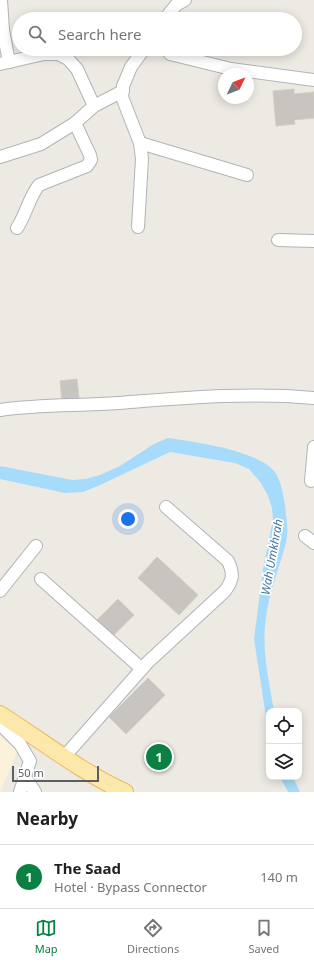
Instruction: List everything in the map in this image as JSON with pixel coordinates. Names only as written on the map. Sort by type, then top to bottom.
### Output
[{"type":"main road","points":[[0,714],[107,784],[125,792]]},
{"type":"street","points":[[1,0],[5,63],[35,56]]},
{"type":"street","points":[[171,12],[176,6],[185,0]]},
{"type":"street","points":[[62,56],[68,59],[78,69],[94,106]]},
{"type":"street","points":[[138,226],[142,159],[140,143],[122,97],[131,68],[139,56]]},
{"type":"street","points":[[178,56],[231,69],[314,80]]},
{"type":"street","points":[[0,158],[41,144],[75,123],[94,106],[123,91]]},
{"type":"street","points":[[17,228],[24,217],[35,190],[39,185],[87,166],[90,160],[90,155],[75,123]]},
{"type":"street","points":[[140,143],[247,175]]},
{"type":"street","points":[[278,240],[314,241]]},
{"type":"street","points":[[0,410],[30,405],[94,404],[226,396],[282,395],[314,398]]},
{"type":"street","points":[[311,481],[314,447]]},
{"type":"street","points":[[64,757],[142,669],[225,591],[232,581],[233,572],[228,561],[166,507]]},
{"type":"street","points":[[0,591],[36,546]]},
{"type":"street","points":[[41,579],[142,669]]},
{"type":"street","points":[[0,724],[20,744],[30,761],[26,779],[20,792]]},
{"type":"street","points":[[26,779],[35,792]]},
{"type":"shaded area","points":[[0,735],[17,752],[0,792]]},
{"type":"water","name":"Wah Umkhrah","points":[[168,438],[240,452],[265,464],[274,471],[280,483],[285,505],[287,533],[284,551],[267,608],[264,641],[266,664],[273,708],[266,708],[266,717],[254,639],[263,569],[273,520],[272,508],[268,496],[261,483],[249,469],[235,463],[170,452],[83,492],[65,493],[0,479],[0,466],[72,480],[85,479],[100,475],[120,466],[154,444]]},
{"type":"water","points":[[282,780],[294,780],[300,792],[288,792]]},
{"type":"building","points":[[294,89],[294,94],[314,92],[314,118],[294,120],[295,124],[276,126],[273,91]]},
{"type":"building","points":[[77,379],[79,398],[62,400],[60,381]]},
{"type":"building","points":[[157,557],[198,595],[179,615],[138,578]]},
{"type":"building","points":[[118,599],[134,615],[112,637],[96,621]]},
{"type":"building","points":[[148,678],[165,695],[126,734],[109,717]]},
{"type":"place","name":"The Saad","points":[[159,757]]}]
